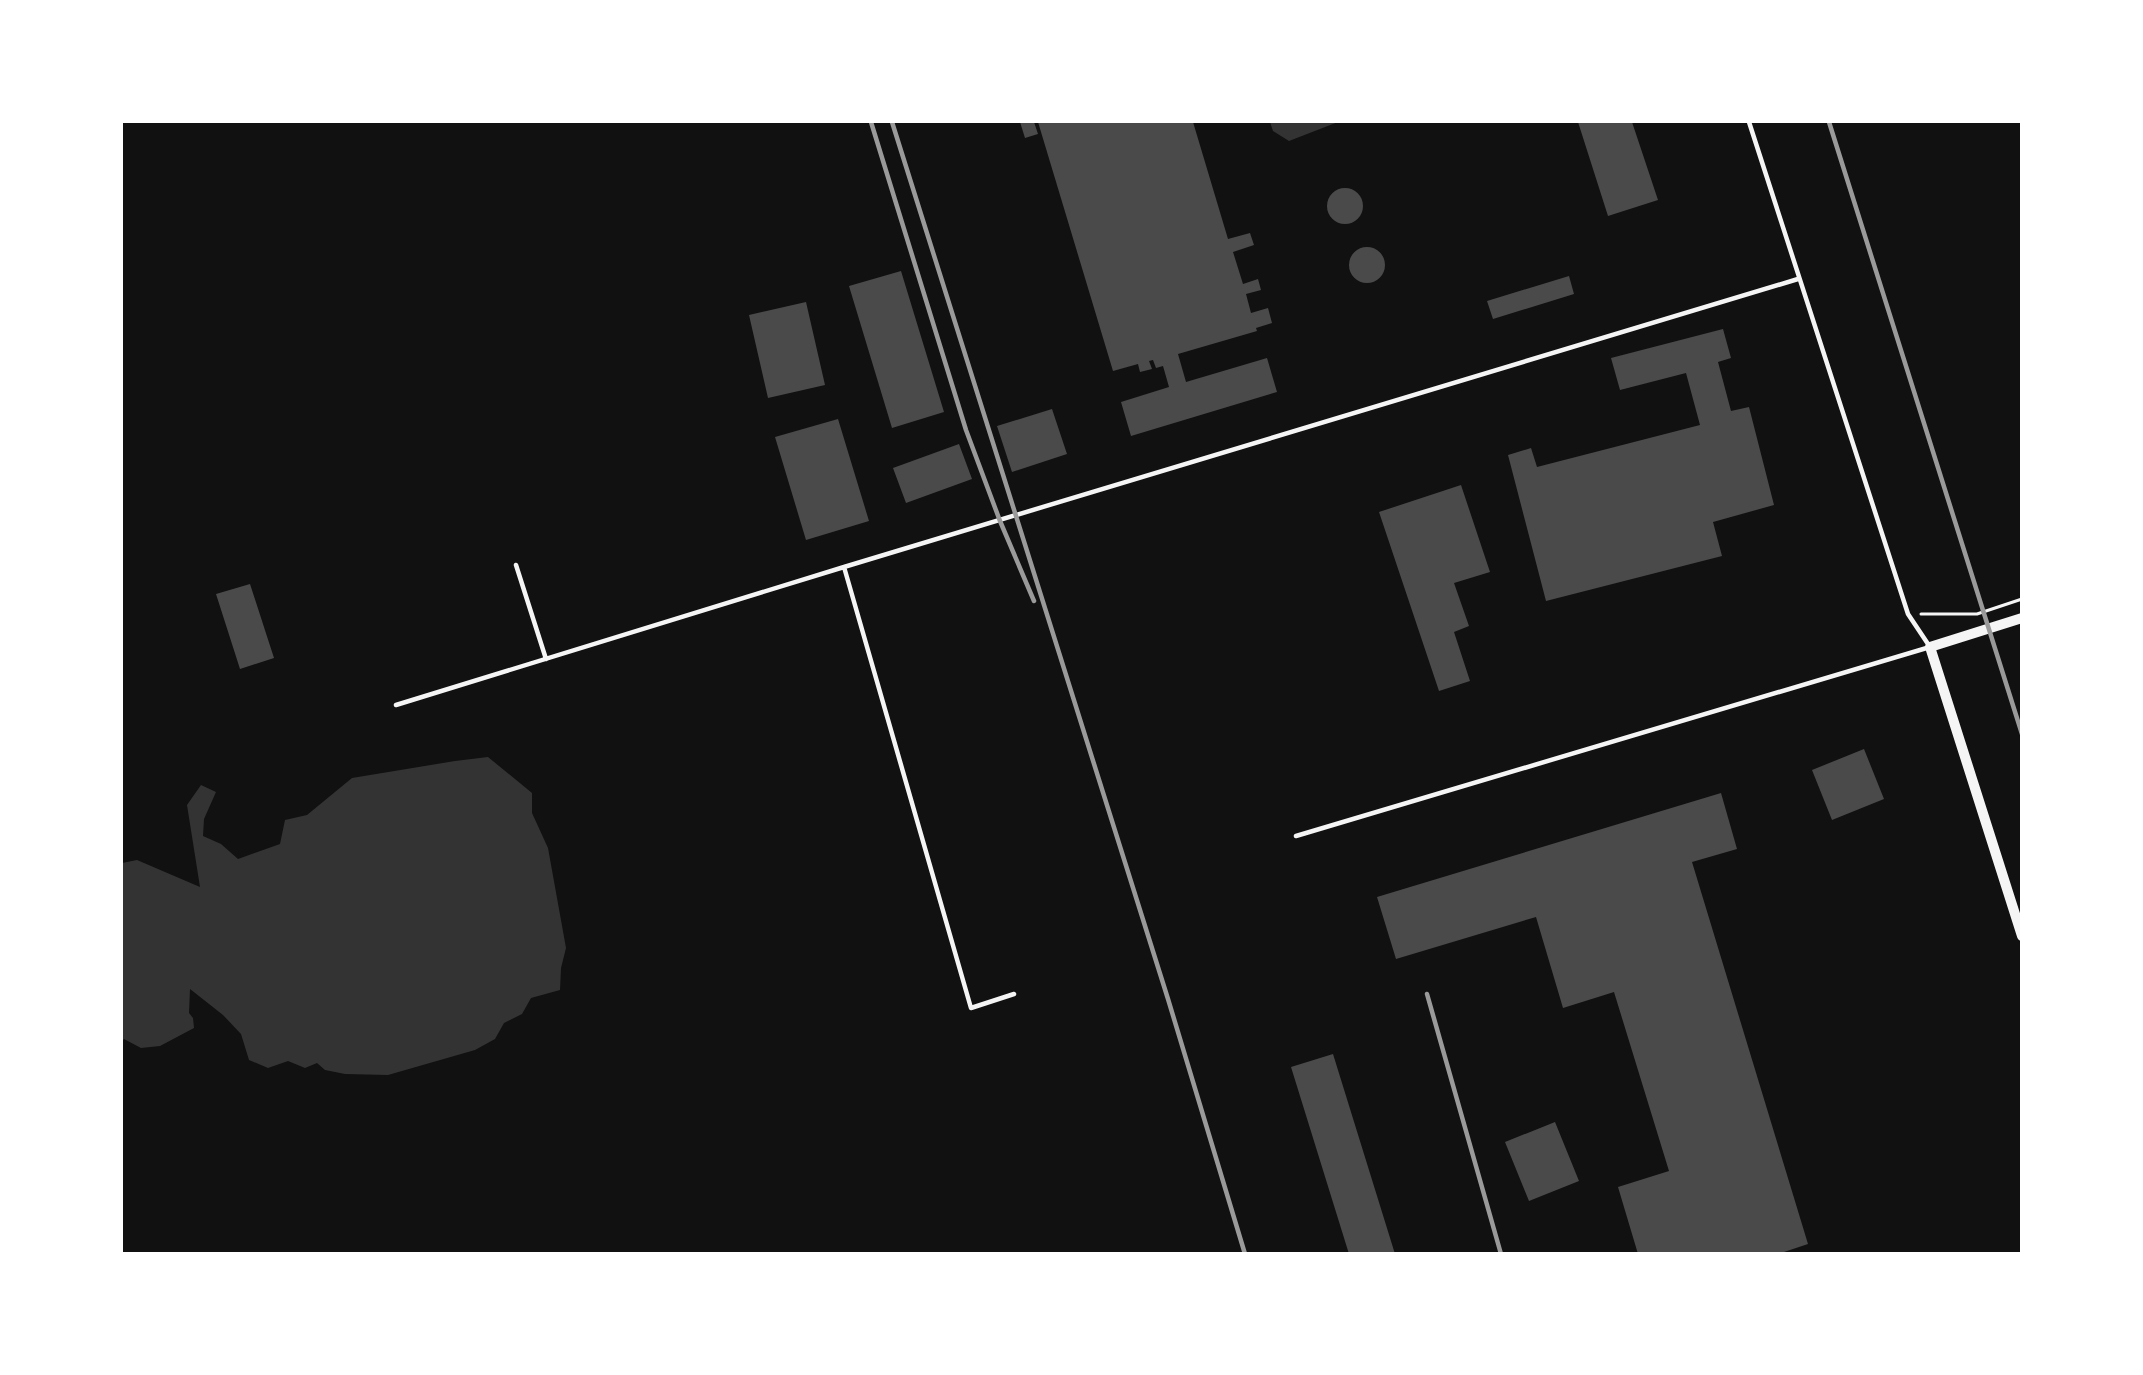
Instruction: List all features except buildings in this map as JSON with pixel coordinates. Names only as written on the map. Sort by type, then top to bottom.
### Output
[{"type":"street","points":[[2022,618],[1930,647],[2022,936]]},
{"type":"lane","points":[[1296,836],[1930,647],[1908,615],[1749,122]]},
{"type":"lane","points":[[396,705],[1798,279]]},
{"type":"lane","points":[[516,565],[546,659]]},
{"type":"lane","points":[[844,567],[971,1008],[1014,994]]},
{"type":"path","points":[[1908,615],[1977,614],[2022,599]]},
{"type":"shaded area","points":[[1270,122],[1338,122],[1289,141],[1273,131]]},
{"type":"shaded area","points":[[488,757],[532,793],[532,813],[548,848],[566,948],[561,968],[560,990],[531,998],[522,1014],[504,1023],[495,1039],[475,1050],[388,1075],[345,1074],[325,1070],[317,1063],[305,1068],[288,1061],[268,1068],[249,1060],[241,1034],[223,1015],[190,989],[189,1013],[193,1018],[194,1028],[160,1046],[141,1048],[124,1039],[122,1041],[122,863],[137,860],[200,887],[187,805],[201,785],[216,792],[204,819],[203,836],[221,844],[238,859],[280,844],[285,820],[307,815],[352,778]]},
{"type":"railway","points":[[871,122],[966,430],[1000,521],[1034,601]]},
{"type":"railway","points":[[892,122],[1168,999],[1245,1254]]},
{"type":"railway","points":[[1829,122],[2022,734]]},
{"type":"railway","points":[[1427,994],[1501,1254]]}]
